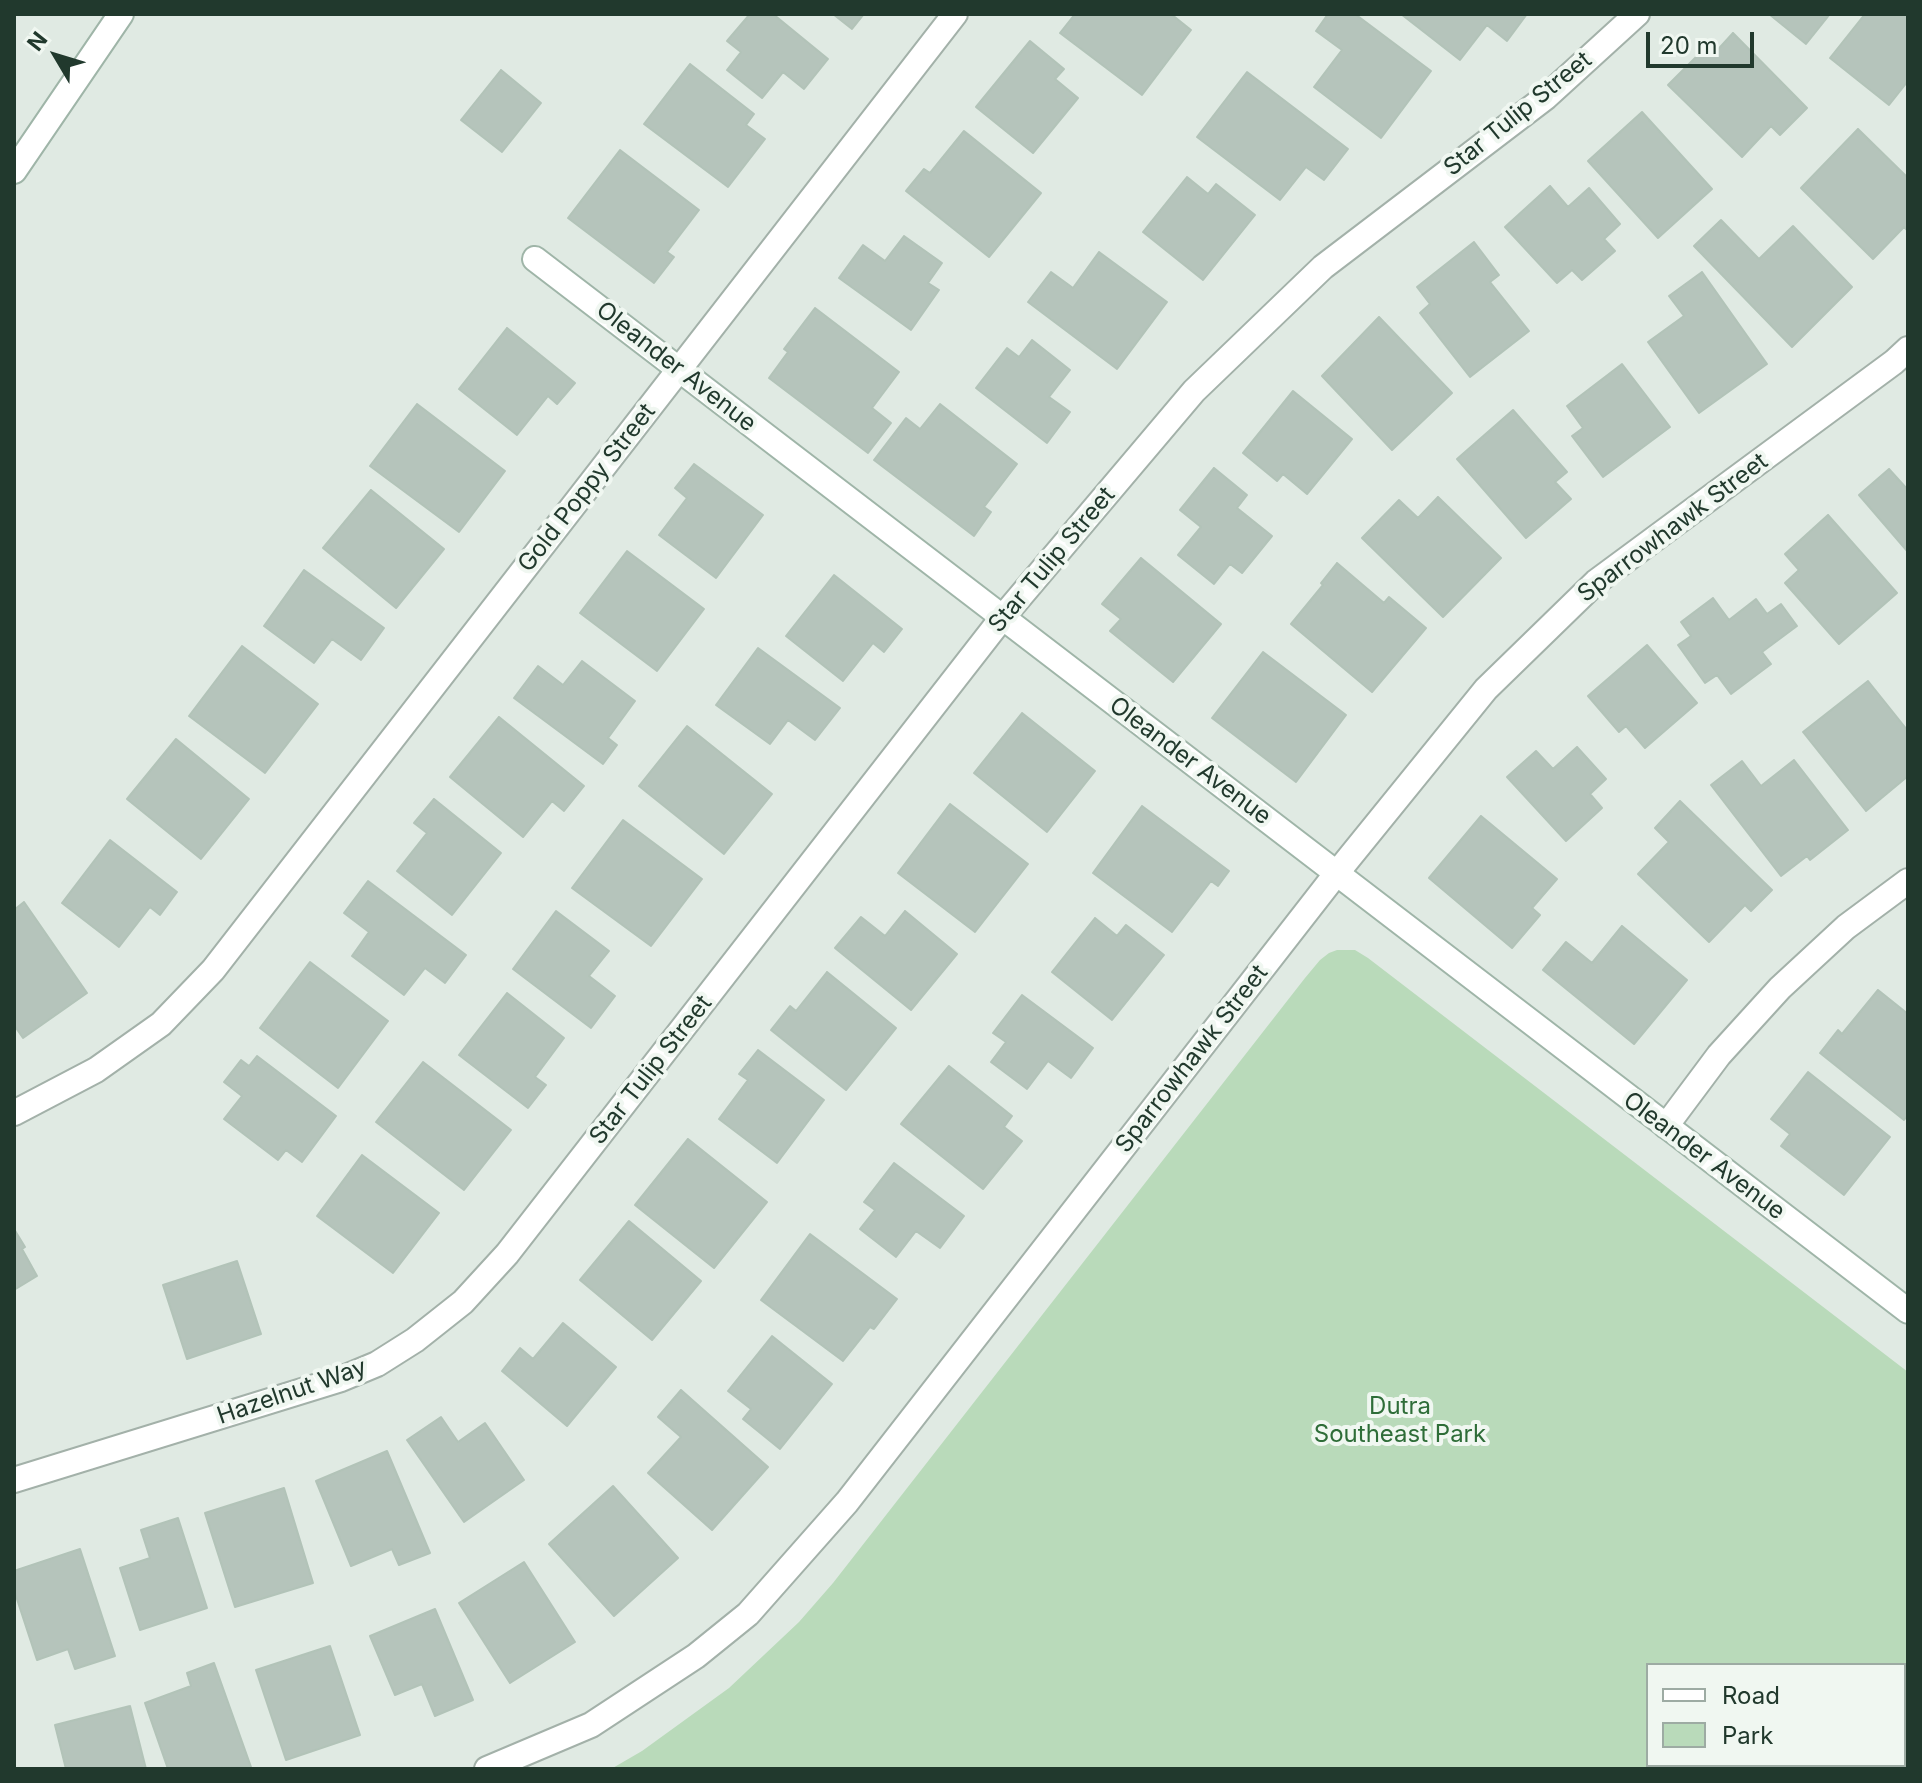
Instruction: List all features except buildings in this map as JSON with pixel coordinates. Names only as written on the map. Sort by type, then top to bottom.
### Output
[{"type":"street","points":[[14,171],[121,14]]},
{"type":"street","name":"Gold Poppy Street","points":[[14,1113],[96,1070],[161,1024],[213,970],[955,14]]},
{"type":"street","name":"Star Tulip Street","points":[[556,1193],[1002,618],[1194,391],[1323,267],[1546,97],[1637,14]]},
{"type":"street","name":"Oleander Avenue","points":[[535,259],[1908,1311]]},
{"type":"street","name":"Sparrowhawk Street","points":[[487,1769],[591,1725],[696,1656],[748,1614],[847,1502],[1336,874],[1486,689],[1596,582],[1908,349]]},
{"type":"street","points":[[1666,1126],[1719,1055],[1780,988],[1846,927],[1908,881]]},
{"type":"street","name":"Hazelnut Way","points":[[14,1480],[341,1379],[377,1364],[415,1340],[463,1302],[556,1193]]},
{"type":"green space","name":"Dutra Southeast Park","points":[[1337,950],[1355,950],[1368,958],[1908,1372],[1908,1769],[611,1769],[642,1751],[729,1688],[799,1622],[833,1583],[1320,960]]}]
